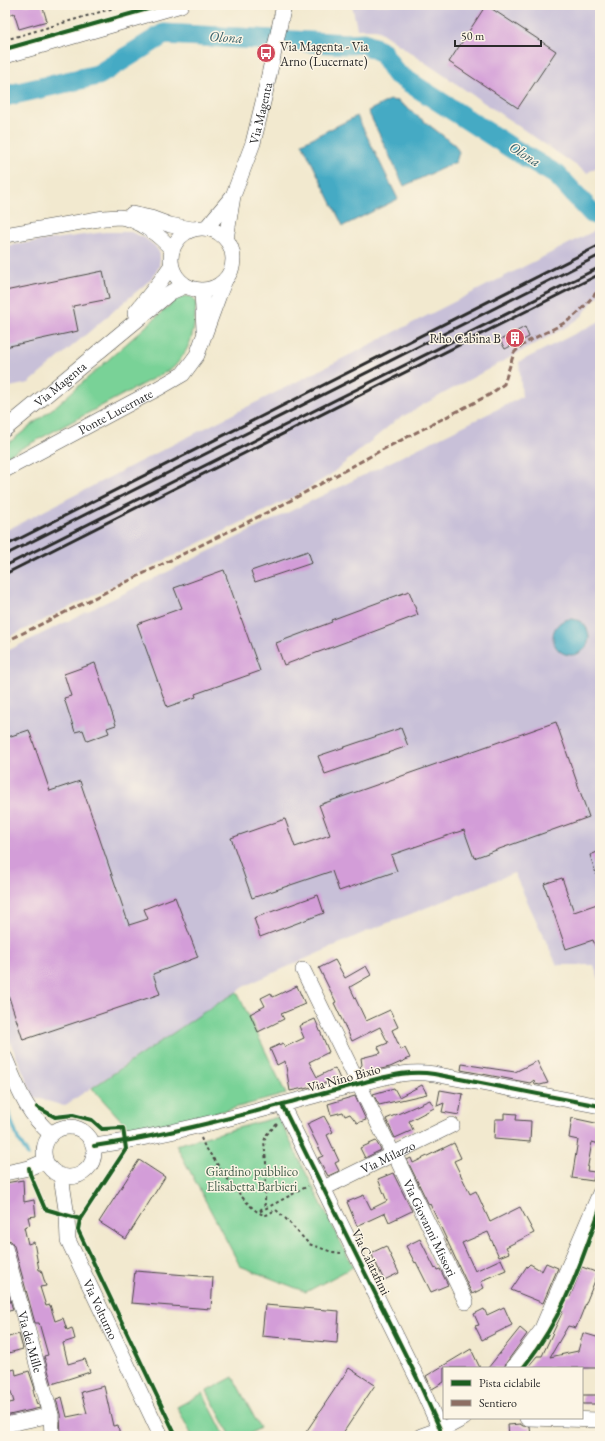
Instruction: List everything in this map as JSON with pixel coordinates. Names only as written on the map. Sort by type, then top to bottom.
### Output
[{"type":"street","points":[[5,56],[181,5]]},
{"type":"street","name":"Via Magenta","points":[[226,239],[233,196],[253,143],[284,5]]},
{"type":"street","name":"Via Magenta","points":[[199,229],[233,196]]},
{"type":"street","points":[[104,218],[118,213],[138,215],[170,225],[199,229],[219,233],[226,239],[232,250],[233,260],[231,271],[225,280],[213,289],[202,291],[185,286],[177,279],[170,260],[174,245],[181,236],[199,229]]},
{"type":"street","points":[[5,235],[104,218],[119,217],[131,219],[144,226],[167,243],[172,250]]},
{"type":"street","name":"Via Magenta","points":[[114,338],[171,266]]},
{"type":"street","name":"Ponte Lucernate","points":[[5,470],[183,374],[197,355],[225,280]]},
{"type":"street","name":"Via Magenta","points":[[5,430],[171,292],[185,286]]},
{"type":"street","name":"Ponte Lucernate","points":[[202,291],[205,332]]},
{"type":"street","name":"Via Giovanni Missori","points":[[303,970],[466,1302]]},
{"type":"street","points":[[5,1058],[29,1110],[34,1118],[51,1134]]},
{"type":"street","name":"Via Nino Bixio","points":[[94,1146],[125,1142],[282,1105],[358,1084],[401,1074],[422,1072],[600,1106]]},
{"type":"street","name":"Via Calatafimi","points":[[282,1105],[417,1378],[447,1430]]},
{"type":"street","name":"Via Milazzo","points":[[322,1184],[394,1154],[452,1125]]},
{"type":"street","points":[[72,1127],[80,1129],[91,1139],[94,1146],[94,1160],[91,1166],[86,1171],[74,1177],[61,1176],[54,1173],[46,1162],[44,1147],[51,1134],[58,1130],[72,1127]]},
{"type":"street","points":[[5,1173],[29,1168],[46,1162]]},
{"type":"street","name":"Via Volturno","points":[[61,1176],[67,1216],[68,1240],[162,1436]]},
{"type":"street","points":[[514,1367],[541,1331],[600,1193]]},
{"type":"street","name":"Via dei Mille","points":[[5,1248],[52,1415],[52,1436]]},
{"type":"street","points":[[5,1425],[52,1415]]},
{"type":"street","points":[[421,1436],[447,1430],[463,1419]]},
{"type":"street","points":[[564,1419],[600,1420]]},
{"type":"path","points":[[5,40],[124,5]]},
{"type":"path","points":[[259,1212],[265,1204],[265,1137],[279,1122],[290,1119]]},
{"type":"path","points":[[199,1125],[204,1146],[235,1188],[248,1203],[259,1212],[267,1215],[276,1210],[286,1218],[312,1246],[340,1253],[344,1253],[353,1248]]},
{"type":"path","points":[[259,1212],[322,1184]]},
{"type":"shaded area","points":[[352,5],[600,5],[600,165],[587,173],[376,29],[357,29]]},
{"type":"shaded area","points":[[600,228],[600,295],[592,302],[582,316],[570,325],[395,421],[330,475],[297,495],[5,639],[5,531]]},
{"type":"shaded area","points":[[105,232],[131,232],[145,238],[155,246],[159,252],[159,267],[150,280],[29,383],[5,388],[5,246]]},
{"type":"shaded area","points":[[600,321],[600,982],[594,965],[557,965],[514,873],[370,930],[249,984],[207,1010],[64,1106],[34,1097],[5,1030],[5,652],[522,397],[519,362]]},
{"type":"green space","points":[[186,296],[192,297],[196,304],[193,331],[185,353],[173,368],[5,457],[5,446],[57,405],[177,299]]},
{"type":"green space","points":[[237,992],[286,1094],[197,1118],[131,1131],[92,1088],[207,1010]]},
{"type":"green space","name":"Giardino pubblico Elisabetta Barbieri","points":[[278,1117],[353,1267],[306,1292],[240,1266],[176,1145]]},
{"type":"green space","points":[[233,1377],[260,1428],[246,1436],[231,1436],[207,1391]]},
{"type":"green space","points":[[203,1393],[225,1436],[192,1436],[177,1407]]},
{"type":"water","points":[[390,100],[398,101],[455,145],[459,152],[456,162],[404,186],[368,111]]},
{"type":"water","points":[[357,116],[398,199],[343,226],[302,143]]},
{"type":"water","points":[[571,619],[581,622],[586,627],[589,637],[586,647],[581,652],[571,655],[561,652],[556,647],[553,637],[556,627],[561,622]]},
{"type":"building","points":[[7,5],[42,5],[47,21],[19,29],[14,13],[10,15]]},
{"type":"building","points":[[486,5],[556,51],[518,108],[449,62]]},
{"type":"building","points":[[103,271],[109,299],[73,306],[78,331],[5,347],[5,291]]},
{"type":"building","name":"Rho Cabina B","points":[[525,327],[529,337],[505,349],[500,340]]},
{"type":"building","points":[[308,551],[312,563],[255,582],[251,571]]},
{"type":"building","points":[[224,570],[260,671],[195,694],[196,697],[167,707],[137,624],[182,608],[174,588]]},
{"type":"building","points":[[409,591],[418,615],[284,665],[276,643],[332,622],[331,620]]},
{"type":"building","points":[[95,663],[116,725],[107,728],[109,733],[87,741],[83,730],[75,732],[64,698],[71,696],[64,674]]},
{"type":"building","points":[[556,722],[589,817],[474,858],[464,830],[391,855],[397,871],[339,891],[332,871],[252,898],[231,838],[285,819],[295,847],[330,835],[319,805]]},
{"type":"building","points":[[401,728],[408,746],[325,774],[318,756]]},
{"type":"building","points":[[29,730],[50,791],[80,781],[129,925],[148,919],[144,909],[175,897],[198,957],[153,974],[160,994],[23,1040],[5,985],[5,738]]},
{"type":"building","points":[[600,851],[600,879],[598,880],[590,855]]},
{"type":"building","points":[[562,878],[574,912],[600,903],[600,956],[593,940],[566,949],[544,884]]},
{"type":"building","points":[[318,895],[324,913],[260,937],[254,918]]},
{"type":"building","points":[[335,960],[345,978],[366,966],[371,975],[350,987],[366,1021],[390,1010],[398,1027],[392,1030],[401,1050],[405,1048],[410,1058],[390,1067],[363,1073],[360,1067],[362,1065],[361,1058],[381,1053],[378,1047],[388,1043],[380,1027],[352,1041],[334,1003],[336,1002],[319,968]]},
{"type":"building","points":[[297,986],[305,1004],[281,1014],[284,1019],[258,1032],[250,1014],[265,1006],[261,998],[271,993],[273,997]]},
{"type":"building","points":[[315,1019],[329,1052],[309,1062],[317,1077],[335,1068],[340,1079],[304,1089],[290,1091],[285,1061],[277,1065],[270,1049],[283,1043],[285,1047],[304,1038],[299,1026]]},
{"type":"building","points":[[537,1061],[548,1083],[540,1085],[535,1084],[534,1080],[530,1083],[461,1070],[462,1064],[515,1072]]},
{"type":"building","points":[[422,1085],[427,1094],[379,1105],[373,1094],[394,1088],[399,1097]]},
{"type":"building","points":[[440,1090],[463,1094],[459,1115],[442,1112],[444,1103],[437,1106]]},
{"type":"building","points":[[355,1096],[366,1120],[357,1123],[350,1114],[345,1116],[343,1112],[331,1115],[328,1104]]},
{"type":"building","points":[[430,1100],[434,1108],[409,1121],[413,1130],[395,1138],[386,1119]]},
{"type":"building","points":[[504,1113],[517,1114],[516,1120],[531,1121],[530,1142],[494,1139],[495,1119],[504,1119]]},
{"type":"building","points":[[324,1116],[333,1132],[327,1135],[339,1161],[335,1163],[339,1171],[328,1176],[318,1158],[323,1156],[307,1124]]},
{"type":"building","points":[[572,1118],[600,1124],[599,1144],[592,1142],[587,1171],[595,1172],[593,1181],[572,1178],[578,1140],[569,1138]]},
{"type":"building","points":[[376,1141],[381,1150],[365,1158],[360,1148]]},
{"type":"building","points":[[454,1143],[461,1158],[454,1161],[470,1194],[476,1191],[490,1222],[520,1207],[534,1233],[506,1247],[509,1253],[499,1257],[488,1232],[462,1243],[475,1271],[501,1259],[506,1270],[485,1279],[481,1282],[484,1288],[472,1294],[430,1204],[429,1205],[407,1160],[411,1158],[413,1163]]},
{"type":"building","points":[[139,1160],[165,1177],[126,1239],[99,1222]]},
{"type":"building","points":[[393,1173],[412,1211],[389,1222],[385,1213],[357,1226],[347,1202],[364,1195],[371,1209],[387,1201],[378,1179]]},
{"type":"building","points":[[23,1180],[24,1202],[34,1200],[36,1216],[28,1217],[30,1225],[24,1227],[28,1244],[34,1242],[39,1270],[41,1270],[46,1286],[40,1287],[46,1306],[50,1305],[55,1321],[63,1318],[67,1330],[72,1328],[75,1339],[63,1343],[68,1364],[85,1359],[90,1372],[52,1384],[44,1356],[48,1355],[39,1323],[35,1323],[14,1246],[11,1241],[5,1239],[5,1183]]},
{"type":"building","points":[[420,1239],[435,1269],[440,1269],[448,1285],[431,1292],[406,1246]]},
{"type":"building","points":[[386,1246],[399,1273],[384,1280],[371,1253]]},
{"type":"building","points":[[546,1263],[558,1268],[543,1303],[511,1290],[527,1266],[530,1264],[542,1271]]},
{"type":"building","points":[[582,1267],[598,1273],[576,1328],[568,1326],[550,1357],[578,1351],[583,1333],[600,1338],[600,1368],[528,1367],[537,1356],[542,1356],[563,1311],[560,1310],[566,1295],[570,1297]]},
{"type":"building","points":[[135,1271],[213,1277],[211,1309],[131,1303]]},
{"type":"building","points":[[5,1282],[13,1310],[5,1312]]},
{"type":"building","points":[[265,1305],[339,1311],[337,1343],[262,1336]]},
{"type":"building","points":[[504,1307],[512,1325],[482,1340],[475,1326],[479,1325],[474,1314],[484,1309],[487,1315]]},
{"type":"building","points":[[520,1328],[527,1334],[504,1367],[489,1367]]},
{"type":"building","points":[[19,1334],[23,1349],[5,1354],[5,1338]]},
{"type":"building","points":[[471,1349],[480,1367],[443,1367],[443,1383],[432,1389],[426,1376]]},
{"type":"building","points":[[349,1368],[375,1385],[341,1436],[312,1436],[306,1432]]},
{"type":"building","points":[[15,1369],[16,1375],[29,1371],[35,1389],[33,1390],[37,1405],[38,1403],[40,1408],[5,1416],[5,1404],[14,1402],[5,1372]]},
{"type":"building","points":[[104,1386],[113,1426],[118,1425],[120,1436],[61,1436],[60,1414],[56,1399],[62,1397],[67,1417],[87,1413],[81,1392]]},
{"type":"building","points":[[583,1395],[600,1395],[600,1404],[583,1404]]},
{"type":"building","points":[[520,1424],[530,1427],[531,1436],[509,1436],[508,1425]]},
{"type":"waterway","name":"Olona","points":[[5,96],[98,75],[164,34],[348,44],[364,43],[382,52],[395,73],[513,149],[557,175],[593,214]]},
{"type":"waterway","points":[[5,1103],[18,1139],[28,1155]]},
{"type":"railway","points":[[5,546],[600,245]]},
{"type":"railway","points":[[5,555],[600,255]]},
{"type":"railway","points":[[5,566],[600,267]]},
{"type":"railway","points":[[5,574],[600,274]]},
{"type":"marked path","points":[[5,642],[286,503],[378,452],[489,395],[504,384],[514,353],[519,348],[569,320],[581,310],[596,293],[600,291]]},
{"type":"cycle path","points":[[5,49],[162,5]]},
{"type":"cycle path","points":[[94,1146],[189,1128],[374,1080],[408,1073],[434,1074],[600,1106]]},
{"type":"cycle path","points":[[282,1105],[417,1378],[440,1429]]},
{"type":"cycle path","points":[[37,1107],[55,1117],[73,1115],[92,1120],[102,1129],[123,1128],[126,1149],[80,1219]]},
{"type":"cycle path","points":[[29,1168],[30,1174],[45,1209],[80,1219],[78,1230],[176,1436]]},
{"type":"cycle path","points":[[524,1367],[537,1349],[558,1314],[581,1262],[600,1209]]},
{"type":"place","name":"Via Magenta - Via Arno (Lucernate)","points":[[266,53]]},
{"type":"place","name":"Rho Cabina B","points":[[515,338]]}]
